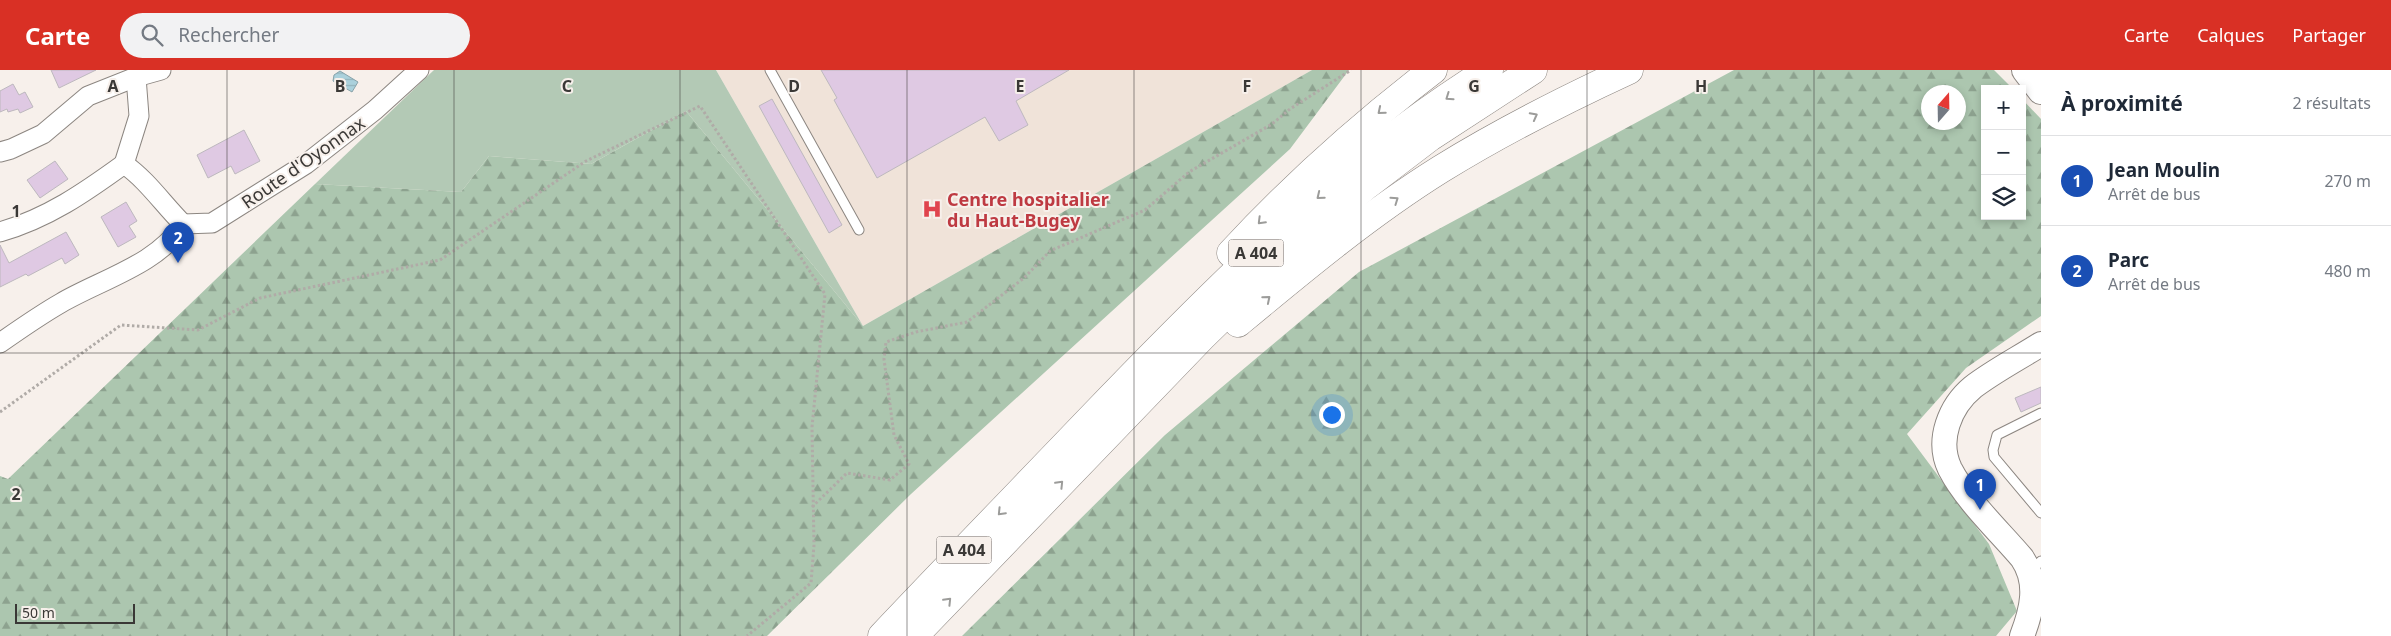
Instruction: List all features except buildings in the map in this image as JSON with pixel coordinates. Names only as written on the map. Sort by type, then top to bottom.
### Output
[{"type":"highway","points":[[1047,464],[1130,365],[1247,236],[1334,151],[1433,70]]},
{"type":"highway","name":"A 404","points":[[882,636],[1170,336],[1246,262],[1308,205],[1396,134],[1489,70]]},
{"type":"highway","name":"A 404","points":[[914,636],[1109,432],[1243,296],[1325,220],[1430,137],[1532,70]]},
{"type":"highway","points":[[1109,432],[1280,288],[1391,203],[1439,170],[1494,138],[1566,99],[1629,70]]},
{"type":"main road","points":[[2025,70],[2041,91]]},
{"type":"street","points":[[0,152],[43,134],[88,96],[136,77],[161,70]]},
{"type":"street","name":"Route d'Oyonnax","points":[[183,224],[212,223],[306,164],[375,110],[418,70]]},
{"type":"street","points":[[0,232],[22,226],[80,196],[124,164],[139,116],[136,77]]},
{"type":"street","points":[[0,343],[62,302],[143,260],[168,244],[183,224],[158,199],[141,177],[124,164]]},
{"type":"street","points":[[2022,636],[2031,608],[2035,566],[2022,558],[1957,480],[1947,459],[1945,440],[1952,412],[1972,388],[2041,344]]},
{"type":"lane","points":[[770,70],[859,230]]},
{"type":"lane","points":[[2041,425],[2039,414],[1997,435],[1993,450],[1999,465],[2041,513]]},
{"type":"path","points":[[812,506],[847,473],[890,480],[909,464],[894,435],[884,359],[886,342],[916,332],[967,322],[1024,278],[1050,251],[1145,210],[1189,172],[1272,124],[1290,109],[1351,70]]},
{"type":"path","points":[[0,412],[121,325],[198,330],[260,298],[440,260],[586,162],[700,106],[825,294],[812,427],[814,545],[811,583],[748,636]]},
{"type":"shaded area","name":"Centre hospitalier du Haut-Bugey","points":[[716,70],[1312,70],[863,326]]},
{"type":"green space","points":[[434,70],[716,70],[863,326],[686,111],[591,164],[489,156],[461,192],[315,184]]},
{"type":"green space","points":[[1312,70],[1349,70],[1290,149],[911,494],[767,636],[0,636],[0,476],[8,479],[315,184],[461,192],[489,156],[591,164],[686,111],[863,326]]},
{"type":"green space","points":[[1734,70],[1994,70],[2009,85],[1981,85],[1981,220],[2026,220],[2026,103],[2041,119],[2041,316],[1966,368],[1907,434],[1989,544],[2017,611],[1996,636],[962,636],[1165,435],[1359,272]]},
{"type":"water","points":[[340,71],[358,82],[352,92],[333,81],[334,75]]},
{"type":"place","name":"Centre hospitalier du Haut-Bugey","points":[[932,209]]},
{"type":"place","name":"Parc","points":[[178,263]]},
{"type":"place","name":"Jean Moulin","points":[[1980,510]]}]
